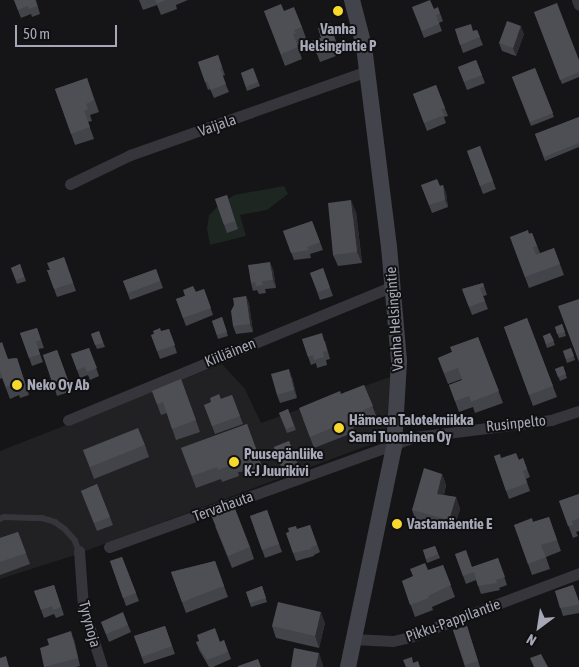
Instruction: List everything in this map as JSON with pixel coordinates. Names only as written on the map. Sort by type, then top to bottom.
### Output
[{"type":"street","name":"Vanha Helsingintie","points":[[348,667],[352,639],[394,446],[399,361],[393,286],[364,46],[352,0]]},
{"type":"street","points":[[577,0],[579,5]]},
{"type":"street","name":"Vaijala","points":[[70,184],[130,156],[367,71]]},
{"type":"street","name":"Kiiliäinen","points":[[68,420],[393,286]]},
{"type":"street","name":"Rusinpelto","points":[[394,446],[429,434],[550,420],[579,411]]},
{"type":"street","name":"Tervahauta","points":[[110,547],[394,446]]},
{"type":"street","name":"Tyrynoja","points":[[79,551],[82,607],[102,667]]},
{"type":"street","name":"Pikku-Pappilantie","points":[[352,639],[394,641],[410,637],[579,573]]},
{"type":"lane","points":[[0,519],[4,517],[42,518],[55,522],[75,540],[79,551]]},
{"type":"shaded area","points":[[284,186],[288,194],[267,210],[240,215],[246,236],[210,245],[207,229],[209,215],[219,205],[234,195]]},
{"type":"shaded area","points":[[222,364],[245,389],[261,423],[390,377],[386,432],[380,441],[72,556],[0,579],[0,451]]},
{"type":"building","points":[[14,0],[35,0],[37,6],[29,9],[28,6],[18,10]]},
{"type":"building","points":[[155,0],[166,0],[157,4]]},
{"type":"building","points":[[430,0],[434,9],[438,7],[440,13],[436,15],[439,24],[422,31],[412,7]]},
{"type":"building","points":[[557,3],[579,60],[579,72],[560,80],[534,12]]},
{"type":"building","points":[[281,4],[284,11],[294,7],[302,27],[294,30],[296,33],[293,34],[298,47],[281,54],[264,11]]},
{"type":"building","points":[[507,21],[521,26],[513,48],[499,43]]},
{"type":"building","points":[[330,23],[335,40],[331,41],[334,48],[317,54],[312,41],[321,38],[318,28]]},
{"type":"building","points":[[471,24],[473,31],[477,30],[480,37],[460,45],[455,29]]},
{"type":"building","points":[[218,55],[222,67],[220,68],[226,84],[211,90],[207,81],[205,82],[198,62]]},
{"type":"building","points":[[476,60],[482,75],[464,82],[458,67]]},
{"type":"building","points":[[253,68],[258,82],[246,87],[241,73]]},
{"type":"building","points":[[535,68],[553,113],[530,122],[512,77]]},
{"type":"building","points":[[87,78],[94,100],[86,104],[88,109],[84,111],[90,127],[71,134],[55,89]]},
{"type":"building","points":[[436,85],[445,108],[441,109],[444,115],[424,123],[413,94]]},
{"type":"building","points":[[579,117],[579,143],[544,157],[535,134]]},
{"type":"building","points":[[480,146],[493,181],[480,186],[467,151]]},
{"type":"building","points":[[437,179],[440,186],[443,185],[445,200],[429,205],[421,185]]},
{"type":"building","points":[[227,195],[235,221],[224,225],[215,199]]},
{"type":"building","points":[[351,200],[357,252],[333,255],[328,203]]},
{"type":"building","points":[[312,221],[320,242],[307,247],[309,250],[291,253],[283,231]]},
{"type":"building","points":[[528,230],[529,234],[532,233],[537,246],[533,247],[536,255],[554,248],[560,264],[525,277],[510,237]]},
{"type":"building","points":[[64,257],[73,283],[54,289],[47,270],[50,270],[47,263]]},
{"type":"building","points":[[270,262],[273,280],[262,281],[263,285],[256,286],[255,282],[251,283],[248,265]]},
{"type":"building","points":[[20,264],[24,277],[16,280],[11,268]]},
{"type":"building","points":[[323,268],[330,288],[318,292],[310,273]]},
{"type":"building","points":[[156,269],[160,281],[128,293],[123,281]]},
{"type":"building","points":[[483,283],[484,287],[480,288],[485,301],[469,307],[462,289]]},
{"type":"building","points":[[193,286],[196,292],[204,289],[211,308],[183,318],[176,299],[185,296],[183,290]]},
{"type":"building","points":[[246,296],[250,324],[233,326],[231,311],[234,305],[233,298]]},
{"type":"building","points":[[579,299],[579,362],[558,306]]},
{"type":"building","points":[[222,317],[227,332],[217,335],[212,321]]},
{"type":"building","points":[[527,318],[553,386],[529,395],[504,327]]},
{"type":"building","points":[[562,324],[565,332],[557,334],[555,327]]},
{"type":"building","points":[[37,328],[41,340],[36,342],[40,354],[29,358],[20,333]]},
{"type":"building","points":[[160,328],[161,331],[169,329],[175,345],[157,351],[151,335],[154,334],[153,331]]},
{"type":"building","points":[[99,331],[103,343],[95,345],[91,334]]},
{"type":"building","points":[[322,333],[327,351],[323,352],[324,357],[314,360],[313,355],[308,357],[302,339]]},
{"type":"building","points":[[550,333],[554,341],[546,344],[543,336]]},
{"type":"building","points":[[478,337],[499,391],[471,402],[469,396],[455,401],[449,385],[462,380],[458,368],[444,373],[438,358],[452,352],[450,347]]},
{"type":"building","points":[[2,342],[8,359],[17,358],[25,383],[6,387],[0,371],[0,343]]},
{"type":"building","points":[[89,348],[97,368],[87,372],[85,367],[77,370],[71,354]]},
{"type":"building","points":[[571,348],[574,356],[566,359],[563,351]]},
{"type":"building","points":[[57,350],[69,383],[54,388],[43,355]]},
{"type":"building","points":[[563,366],[566,374],[558,377],[555,369]]},
{"type":"building","points":[[289,369],[294,390],[277,395],[271,374]]},
{"type":"building","points":[[181,379],[196,420],[172,429],[163,402],[157,404],[152,391]]},
{"type":"building","points":[[364,385],[373,406],[349,416],[351,420],[310,437],[299,408],[340,391],[341,394]]},
{"type":"building","points":[[219,394],[221,399],[232,395],[240,416],[212,426],[204,405],[211,402],[210,398]]},
{"type":"building","points":[[288,409],[294,426],[286,429],[279,413]]},
{"type":"building","points":[[247,424],[258,454],[246,460],[233,461],[235,464],[218,470],[217,467],[192,476],[181,448]]},
{"type":"building","points":[[138,428],[145,445],[90,467],[83,450]]},
{"type":"building","points":[[289,441],[296,460],[281,466],[274,447]]},
{"type":"building","points":[[516,453],[519,460],[523,458],[527,469],[523,471],[527,483],[506,491],[494,456],[500,454],[501,458]]},
{"type":"building","points":[[424,468],[442,474],[437,494],[456,497],[449,520],[412,510]]},
{"type":"building","points":[[97,484],[110,517],[94,523],[81,491]]},
{"type":"building","points":[[579,494],[579,518],[572,521],[573,525],[568,526],[559,501]]},
{"type":"building","points":[[234,506],[250,547],[228,556],[211,515]]},
{"type":"building","points":[[267,510],[279,544],[262,550],[250,516]]},
{"type":"building","points":[[549,517],[557,540],[541,545],[546,557],[528,564],[514,525],[532,518],[533,522]]},
{"type":"building","points":[[310,525],[317,545],[311,547],[311,549],[293,553],[286,533],[289,532],[288,528],[296,526],[297,529]]},
{"type":"building","points":[[18,532],[26,553],[0,562],[0,538]]},
{"type":"building","points":[[435,546],[438,554],[426,559],[423,550]]},
{"type":"building","points":[[466,550],[472,567],[498,558],[505,577],[496,580],[497,583],[478,586],[474,572],[463,576],[455,554]]},
{"type":"building","points":[[122,557],[136,593],[123,598],[110,561]]},
{"type":"building","points":[[215,561],[224,586],[182,602],[171,572]]},
{"type":"building","points":[[425,563],[428,570],[443,565],[451,585],[428,596],[429,598],[410,605],[402,581],[413,576],[410,569]]},
{"type":"building","points":[[54,585],[61,607],[53,610],[52,606],[41,610],[34,591]]},
{"type":"building","points":[[573,585],[579,602],[578,605],[560,608],[555,591]]},
{"type":"building","points":[[262,586],[266,598],[250,603],[246,592]]},
{"type":"building","points":[[278,602],[321,612],[315,636],[272,626]]},
{"type":"building","points":[[123,612],[128,625],[106,634],[101,622]]},
{"type":"building","points":[[165,626],[172,646],[142,657],[134,636]]},
{"type":"building","points":[[467,626],[478,661],[465,665],[453,630]]},
{"type":"building","points":[[215,628],[220,642],[224,640],[228,652],[207,660],[196,642],[199,641],[197,635]]},
{"type":"building","points":[[71,631],[78,658],[44,667],[40,648],[49,645],[47,639]]},
{"type":"building","points":[[294,648],[319,653],[316,667],[291,667]]},
{"type":"building","points":[[541,654],[548,667],[534,667],[530,658]]},
{"type":"building","points":[[6,656],[9,667],[0,667],[0,658]]},
{"type":"building","points":[[412,657],[413,663],[418,661],[420,667],[406,667],[403,660]]},
{"type":"building","points":[[258,659],[261,667],[238,667],[238,666]]},
{"type":"place","name":"Vanha Helsingintie P","points":[[338,11]]},
{"type":"place","name":"Neko Oy Ab","points":[[17,385]]},
{"type":"place","name":"Hämeen Talotekniikka Sami Tuominen Oy","points":[[339,428]]},
{"type":"place","name":"Puusepänliike K-J Juurikivi","points":[[234,462]]},
{"type":"place","name":"Vastamäentie E","points":[[397,524]]}]
